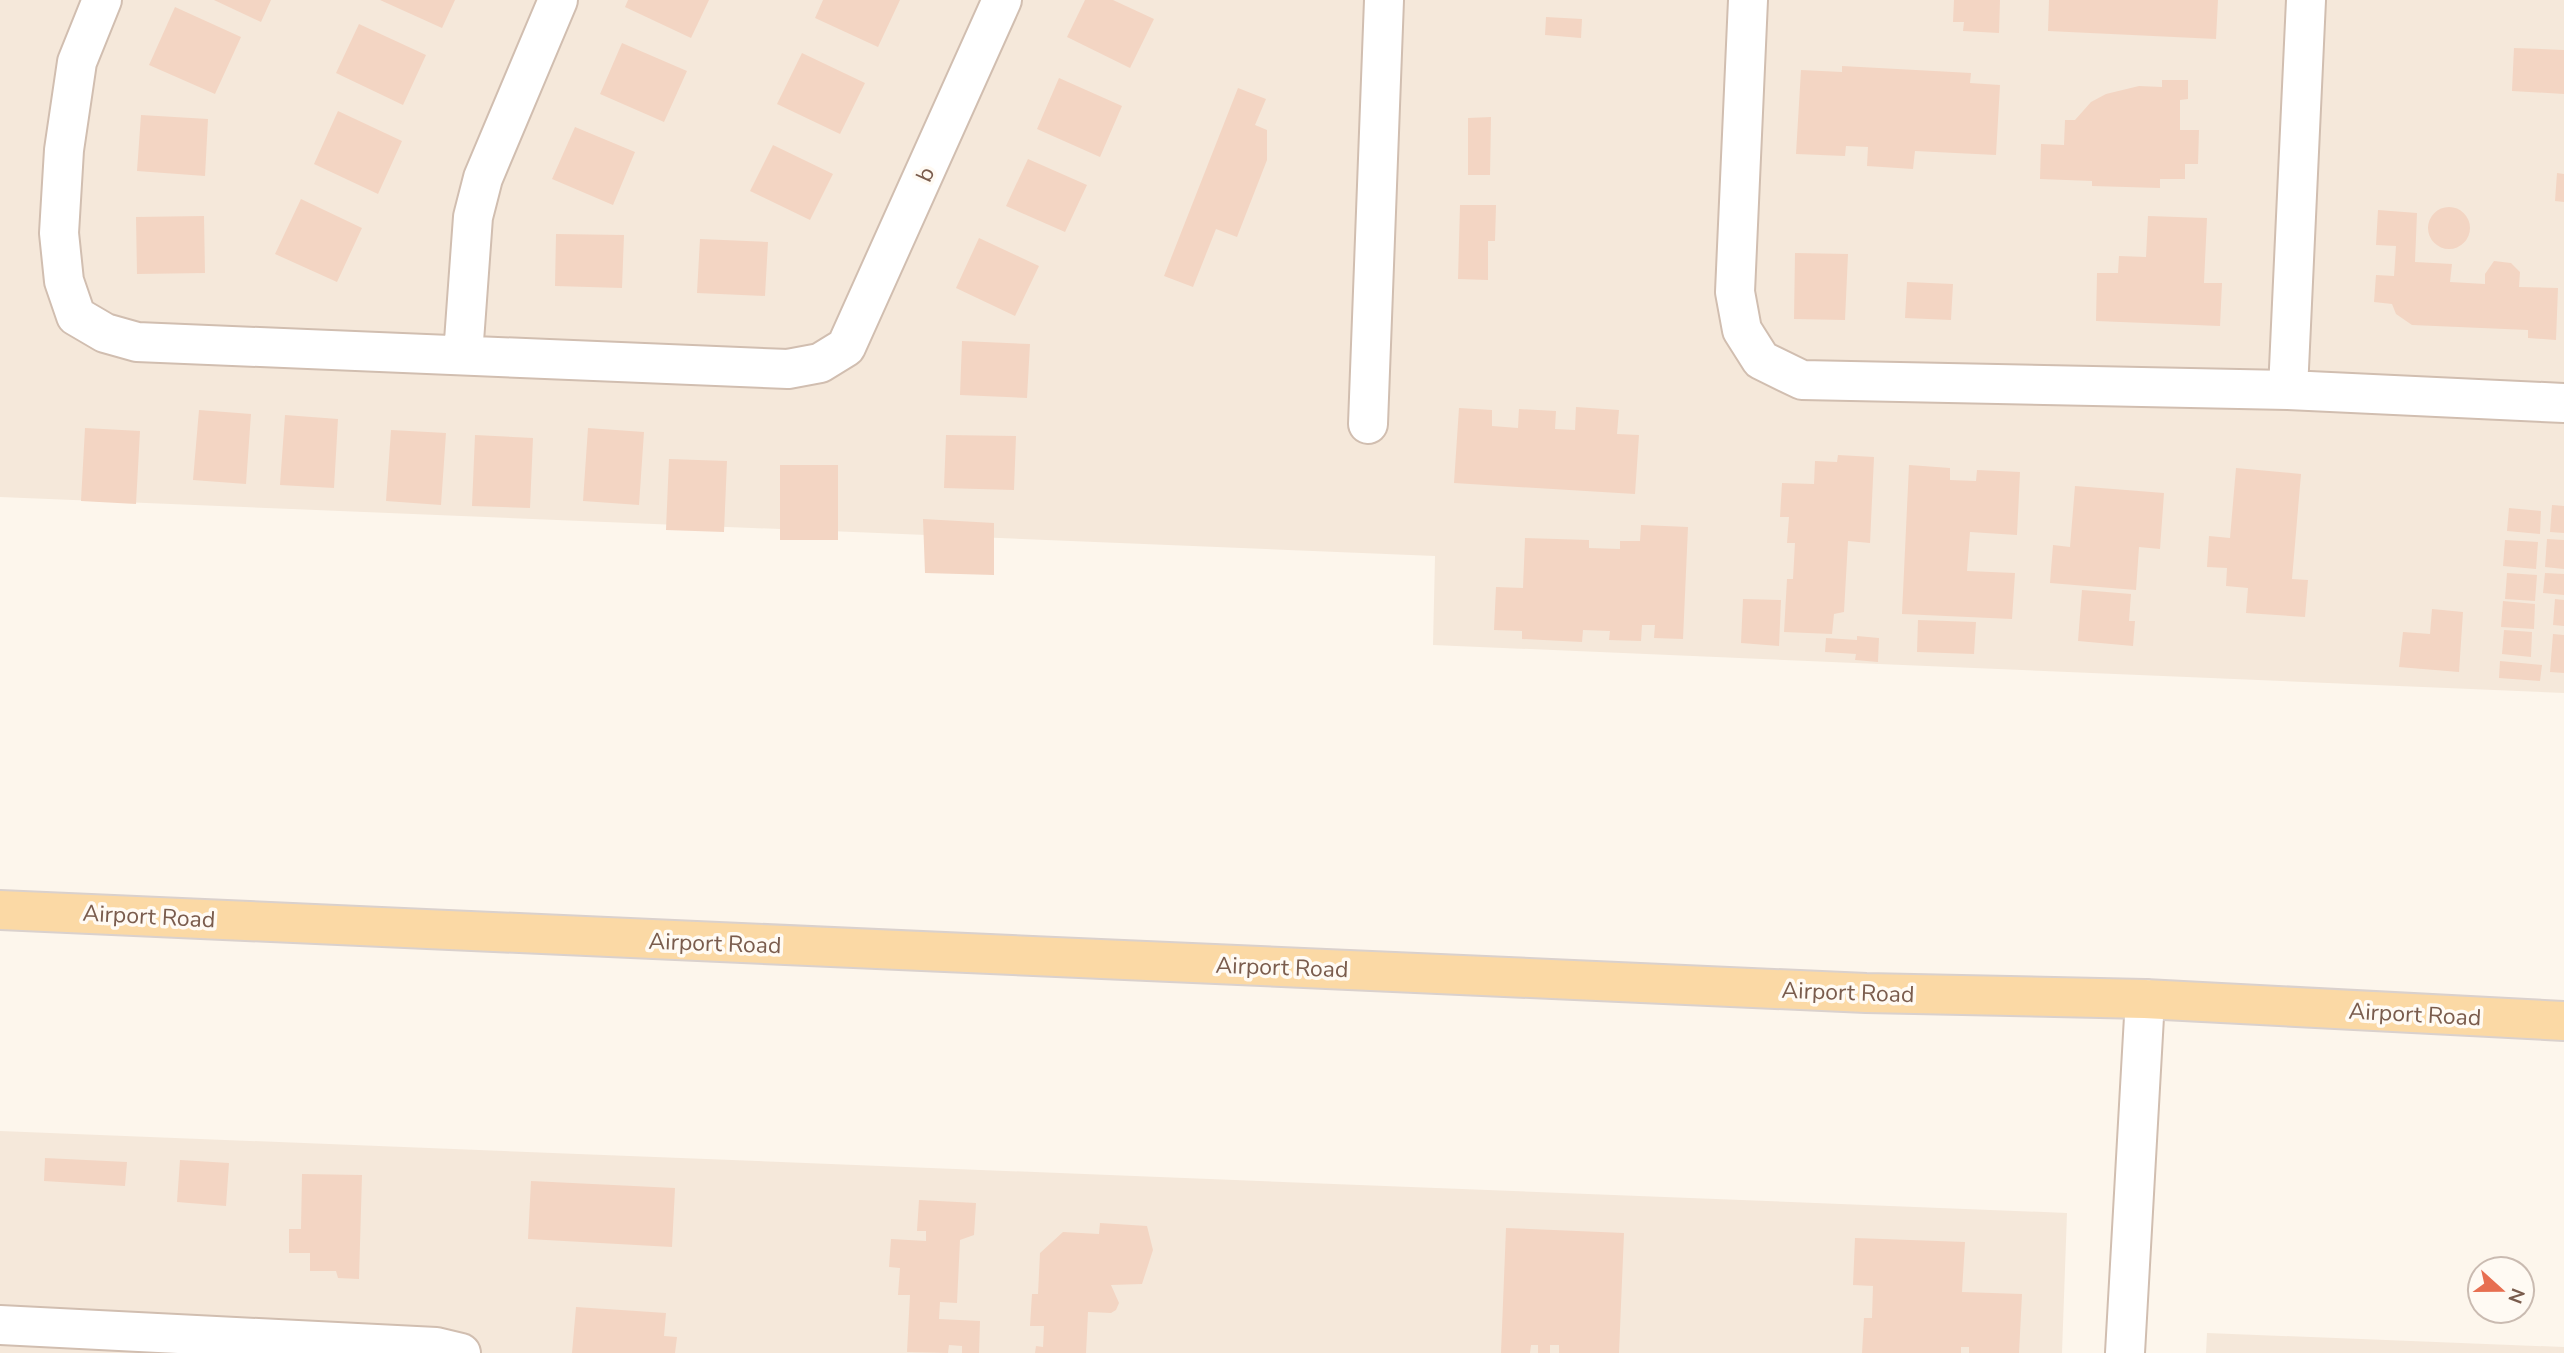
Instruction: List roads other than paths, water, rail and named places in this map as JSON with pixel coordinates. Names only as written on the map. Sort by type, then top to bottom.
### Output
[{"type":"main road","name":"Airport Road","points":[[0,910],[1853,993],[2145,999],[2564,1021]]},
{"type":"street","points":[[102,0],[77,62],[64,150],[59,233],[64,282],[76,316],[105,333],[137,342],[463,355],[473,217],[483,178],[558,0]]},
{"type":"street","name":"b","points":[[463,355],[788,369],[820,363],[846,347],[1002,0]]},
{"type":"street","points":[[1368,424],[1384,0]]},
{"type":"street","points":[[1748,0],[1735,292],[1742,330],[1760,360],[1802,380],[2288,390],[2564,403]]},
{"type":"street","points":[[2288,390],[2306,0]]},
{"type":"street","points":[[2125,1353],[2145,999]]},
{"type":"street","points":[[0,1325],[423,1346],[461,1353]]}]
